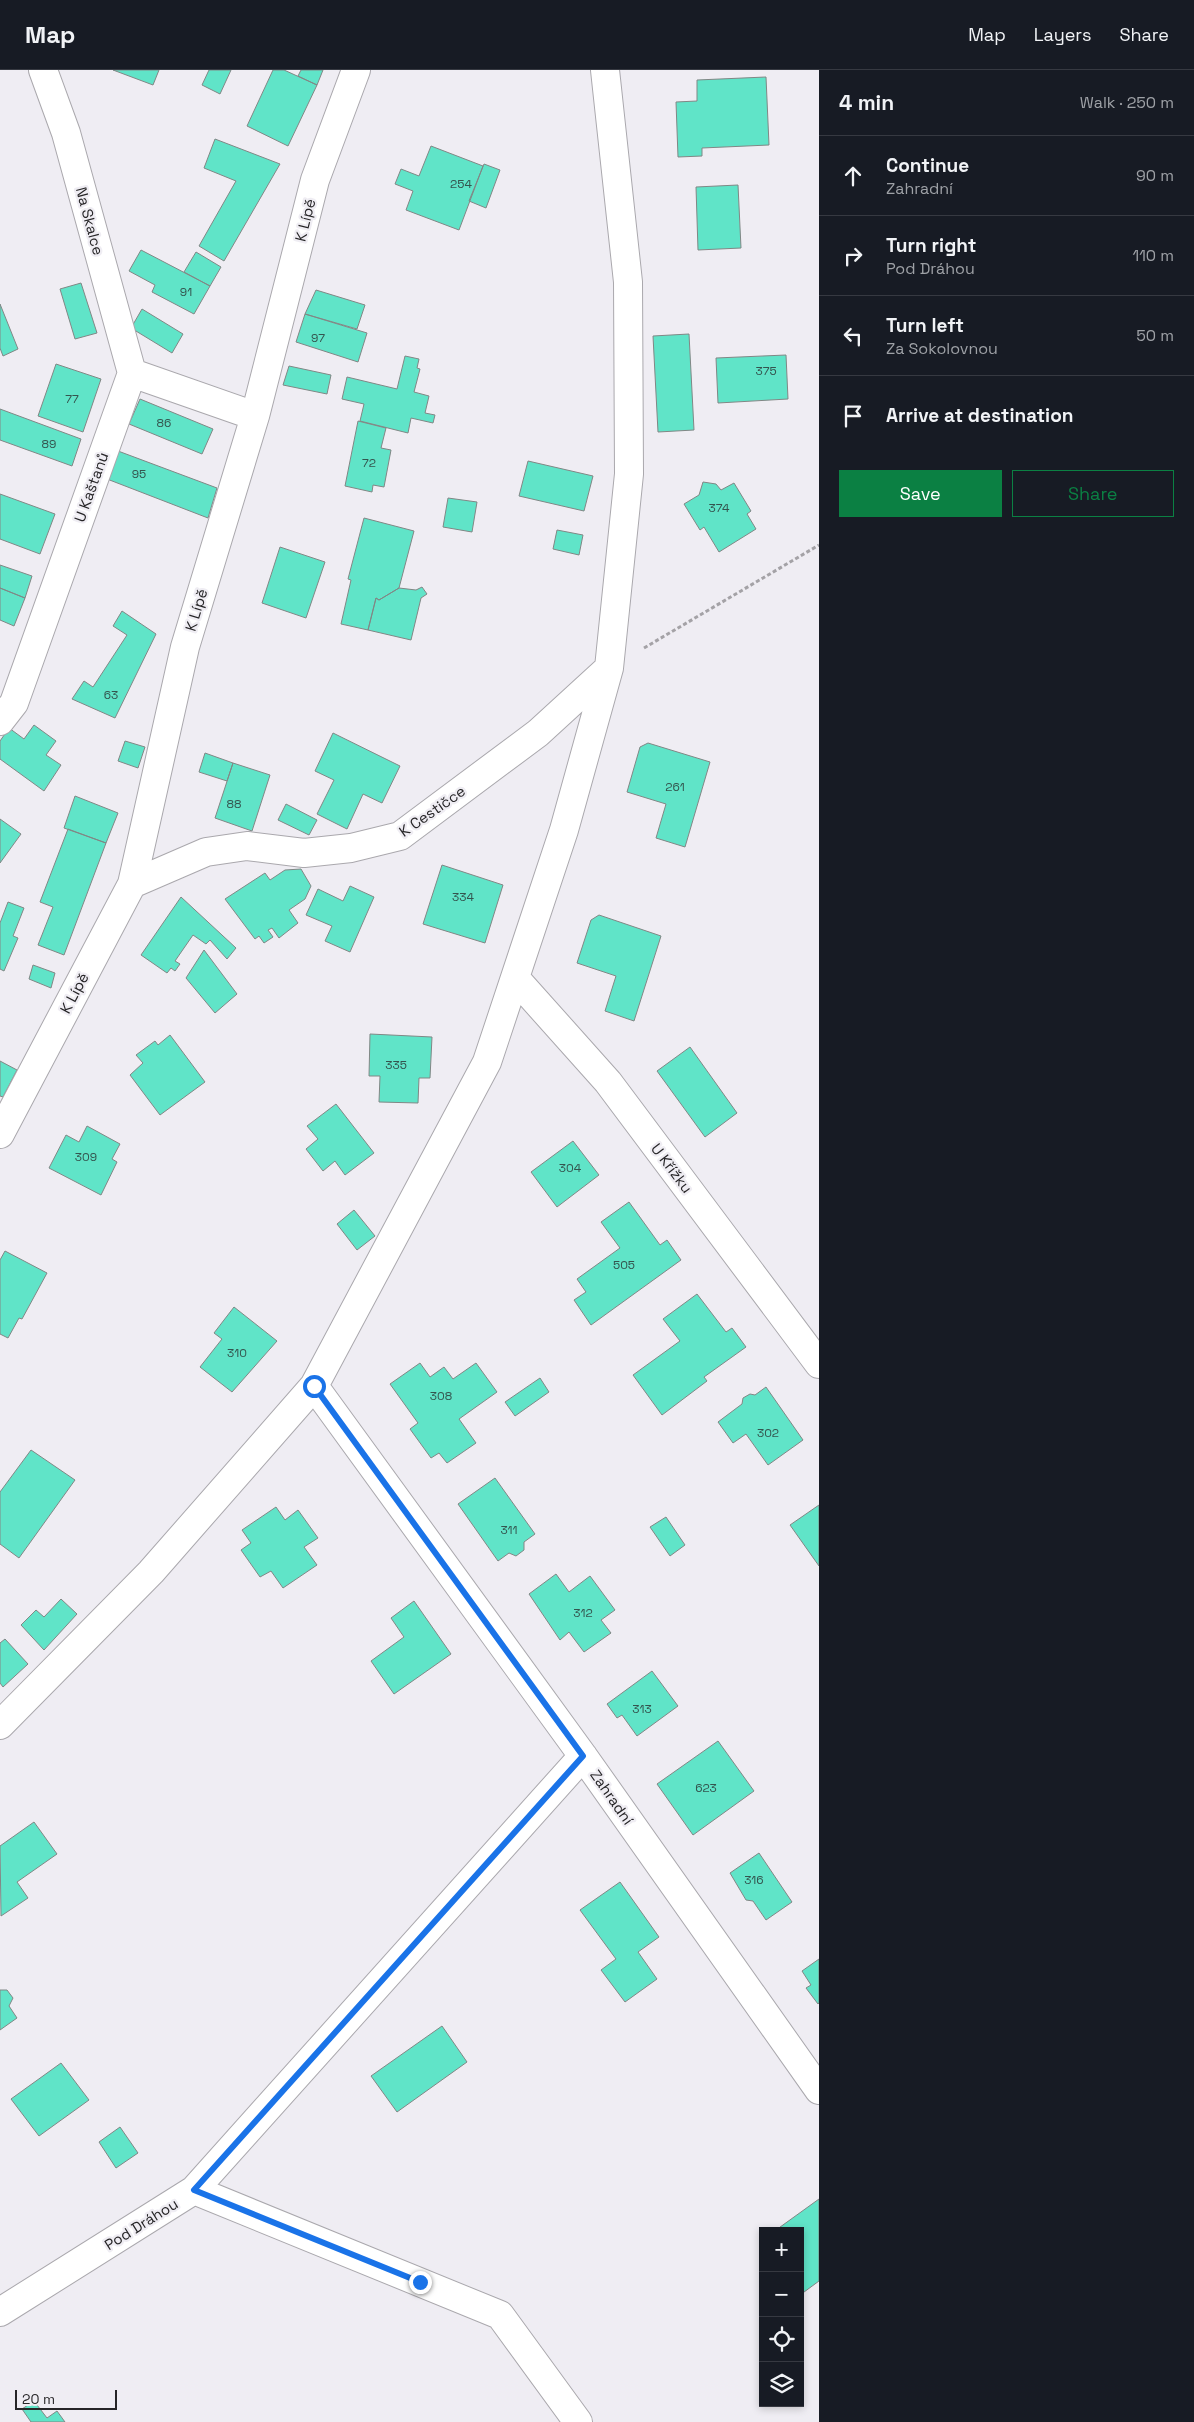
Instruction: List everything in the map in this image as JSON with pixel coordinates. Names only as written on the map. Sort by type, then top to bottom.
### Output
[{"type":"street","name":"Na Skalce","points":[[43,70],[66,133],[132,373]]},
{"type":"street","name":"K Lípě","points":[[0,1134],[132,884],[185,647],[255,416],[315,180],[356,70]]},
{"type":"street","points":[[0,1725],[151,1572],[314,1386],[487,1062],[564,830],[609,668],[629,465],[628,282],[605,70]]},
{"type":"street","points":[[132,373],[255,416]]},
{"type":"street","name":"U Kaštanů","points":[[0,721],[14,703],[132,373]]},
{"type":"street","name":"K Cestičce","points":[[132,884],[206,852],[247,846],[304,853],[351,848],[400,836],[538,734],[609,668]]},
{"type":"street","name":"U Křížku","points":[[516,979],[608,1082],[819,1364]]},
{"type":"street","name":"Zahradní","points":[[314,1386],[583,1756],[819,2090]]},
{"type":"street","name":"Pod Dráhou","points":[[0,2312],[194,2190],[583,1756]]},
{"type":"street","points":[[194,2190],[500,2315],[578,2422]]},
{"type":"path","points":[[609,668],[819,545]]},
{"type":"building","points":[[113,70],[159,70],[153,85]]},
{"type":"building","points":[[209,70],[231,70],[220,94],[202,85]]},
{"type":"building","points":[[273,70],[284,70],[317,85],[288,146],[247,126]]},
{"type":"building","points":[[301,70],[323,70],[317,85],[298,76]]},
{"type":"building","points":[[766,77],[769,145],[702,148],[702,156],[678,157],[676,102],[697,101],[697,80]]},
{"type":"building","points":[[215,139],[280,164],[224,261],[199,246],[236,181],[204,168]]},
{"type":"building","points":[[431,146],[483,166],[459,230],[406,210],[413,191],[395,184],[401,169],[419,176]]},
{"type":"building","points":[[484,164],[500,170],[486,208],[469,201]]},
{"type":"building","points":[[738,185],[741,248],[698,250],[696,187]]},
{"type":"building","points":[[141,250],[210,286],[194,314],[152,292],[155,285],[129,271]]},
{"type":"building","points":[[196,252],[221,267],[210,286],[184,272]]},
{"type":"building","points":[[81,283],[97,333],[75,339],[60,289]]},
{"type":"building","points":[[316,290],[365,305],[357,329],[305,314]]},
{"type":"building","points":[[0,304],[18,349],[3,356],[0,348]]},
{"type":"building","points":[[142,309],[183,334],[172,353],[131,328]]},
{"type":"building","points":[[305,314],[367,333],[358,362],[296,342]]},
{"type":"building","points":[[689,334],[694,430],[658,432],[653,336]]},
{"type":"building","points":[[786,355],[788,399],[718,403],[716,358]]},
{"type":"building","points":[[405,356],[419,359],[417,368],[420,369],[414,392],[429,396],[425,413],[435,415],[433,423],[411,418],[408,433],[360,421],[364,404],[342,399],[347,377],[397,389]]},
{"type":"building","points":[[56,364],[101,379],[83,432],[38,416]]},
{"type":"building","points":[[289,366],[331,375],[327,394],[283,385]]},
{"type":"building","points":[[140,399],[213,429],[202,454],[129,424]]},
{"type":"building","points":[[0,409],[81,439],[72,466],[0,440]]},
{"type":"building","points":[[358,421],[386,428],[381,448],[391,450],[384,487],[373,485],[372,492],[345,486]]},
{"type":"building","points":[[118,451],[217,488],[208,518],[107,479]]},
{"type":"building","points":[[528,461],[593,476],[584,511],[519,496]]},
{"type":"building","points":[[703,482],[716,484],[721,490],[734,483],[751,511],[747,514],[756,529],[719,552],[704,527],[700,530],[684,504],[699,495]]},
{"type":"building","points":[[0,494],[55,514],[40,554],[0,539]]},
{"type":"building","points":[[448,498],[477,502],[472,532],[443,527]]},
{"type":"building","points":[[364,518],[414,531],[399,588],[379,600],[376,598],[368,630],[341,624],[351,580],[348,579]]},
{"type":"building","points":[[557,530],[583,535],[579,555],[553,549]]},
{"type":"building","points":[[280,547],[325,562],[306,618],[262,603]]},
{"type":"building","points":[[0,565],[32,576],[25,598],[0,588]]},
{"type":"building","points":[[422,587],[427,594],[421,598],[411,640],[368,630],[376,598],[379,600],[399,588],[416,590]]},
{"type":"building","points":[[0,588],[25,598],[14,626],[0,620]]},
{"type":"building","points":[[122,611],[156,634],[115,718],[72,699],[84,681],[93,687],[127,635],[113,626]]},
{"type":"building","points":[[34,725],[56,741],[46,755],[61,765],[44,791],[0,759],[0,741],[9,728],[24,739]]},
{"type":"building","points":[[333,733],[400,766],[382,803],[363,794],[347,829],[317,814],[334,780],[315,771]]},
{"type":"building","points":[[125,741],[145,747],[138,768],[118,761]]},
{"type":"building","points":[[648,743],[710,762],[685,847],[656,838],[666,804],[627,792],[640,747]]},
{"type":"building","points":[[205,753],[233,763],[227,781],[199,772]]},
{"type":"building","points":[[233,763],[270,775],[252,831],[215,818]]},
{"type":"building","points":[[75,796],[118,813],[106,843],[64,828]]},
{"type":"building","points":[[286,804],[317,820],[309,835],[278,820]]},
{"type":"building","points":[[0,819],[21,834],[0,863]]},
{"type":"building","points":[[68,829],[106,843],[64,955],[38,945],[53,907],[40,902]]},
{"type":"building","points":[[442,865],[503,885],[485,943],[423,924]]},
{"type":"building","points":[[301,869],[311,886],[305,899],[289,910],[298,923],[279,938],[272,928],[268,930],[273,937],[264,943],[259,936],[255,939],[225,899],[265,873],[270,880],[285,870]]},
{"type":"building","points":[[350,886],[374,897],[350,952],[325,941],[332,926],[306,915],[318,889],[343,901]]},
{"type":"building","points":[[181,897],[236,948],[227,959],[210,940],[206,944],[193,935],[175,961],[180,964],[175,971],[171,968],[167,973],[141,955]]},
{"type":"building","points":[[8,902],[24,908],[13,936],[18,938],[4,971],[0,969],[0,923]]},
{"type":"building","points":[[599,915],[661,936],[634,1021],[605,1011],[616,976],[577,963],[591,920]]},
{"type":"building","points":[[204,950],[237,994],[215,1013],[186,978]]},
{"type":"building","points":[[33,965],[55,973],[51,988],[29,979]]},
{"type":"building","points":[[370,1034],[432,1037],[430,1078],[419,1078],[418,1103],[379,1102],[380,1076],[369,1076]]},
{"type":"building","points":[[170,1035],[205,1082],[160,1115],[130,1075],[143,1063],[136,1055],[155,1041],[158,1045]]},
{"type":"building","points":[[690,1047],[737,1113],[705,1137],[657,1071]]},
{"type":"building","points":[[0,1061],[17,1070],[3,1097],[0,1096]]},
{"type":"building","points":[[336,1104],[374,1153],[345,1175],[335,1161],[323,1171],[306,1149],[318,1139],[307,1126]]},
{"type":"building","points":[[87,1126],[120,1144],[112,1159],[117,1162],[101,1195],[49,1168],[66,1135],[79,1142]]},
{"type":"building","points":[[573,1141],[599,1175],[557,1207],[531,1172]]},
{"type":"building","points":[[629,1202],[660,1245],[667,1240],[681,1260],[591,1325],[574,1300],[586,1292],[577,1279],[620,1248],[601,1222]]},
{"type":"building","points":[[354,1210],[375,1236],[357,1250],[337,1224]]},
{"type":"building","points":[[5,1251],[47,1273],[22,1319],[19,1318],[8,1338],[0,1334],[0,1260]]},
{"type":"building","points":[[697,1294],[726,1332],[732,1328],[746,1347],[704,1377],[707,1381],[662,1415],[633,1375],[680,1341],[663,1319]]},
{"type":"building","points":[[234,1307],[277,1341],[232,1392],[200,1367],[222,1339],[214,1333]]},
{"type":"building","points":[[420,1363],[430,1377],[444,1367],[453,1379],[476,1363],[497,1392],[459,1419],[476,1443],[447,1463],[439,1453],[431,1458],[410,1429],[418,1423],[390,1384]]},
{"type":"building","points":[[540,1378],[549,1392],[515,1416],[505,1402]]},
{"type":"building","points":[[766,1387],[803,1440],[768,1465],[746,1434],[733,1443],[718,1422],[742,1404],[743,1398],[750,1394],[755,1395]]},
{"type":"building","points":[[31,1450],[75,1480],[19,1558],[0,1544],[0,1492]]},
{"type":"building","points":[[495,1478],[535,1534],[524,1542],[524,1550],[516,1556],[509,1553],[498,1561],[458,1504]]},
{"type":"building","points":[[819,1505],[819,1566],[790,1525]]},
{"type":"building","points":[[276,1507],[285,1520],[298,1510],[318,1538],[304,1547],[317,1565],[283,1588],[271,1571],[260,1577],[241,1550],[251,1543],[242,1530]]},
{"type":"building","points":[[666,1517],[685,1545],[670,1556],[650,1527]]},
{"type":"building","points":[[556,1574],[569,1592],[590,1576],[615,1610],[601,1620],[611,1633],[584,1652],[569,1632],[560,1640],[529,1594]]},
{"type":"building","points":[[61,1599],[77,1614],[44,1650],[21,1625],[36,1610],[44,1617]]},
{"type":"building","points":[[414,1601],[451,1654],[394,1694],[371,1661],[404,1637],[391,1618]]},
{"type":"building","points":[[5,1639],[28,1664],[3,1687],[0,1683],[0,1643]]},
{"type":"building","points":[[652,1671],[678,1706],[637,1736],[622,1715],[617,1718],[607,1704]]},
{"type":"building","points":[[718,1741],[754,1791],[693,1835],[657,1784]]},
{"type":"building","points":[[34,1822],[57,1854],[17,1882],[28,1898],[1,1916],[0,1846]]},
{"type":"building","points":[[759,1853],[792,1902],[766,1920],[753,1901],[746,1900],[730,1873]]},
{"type":"building","points":[[620,1882],[659,1937],[638,1952],[657,1979],[625,2002],[601,1970],[616,1959],[580,1910]]},
{"type":"building","points":[[819,1959],[818,2004],[806,1988],[811,1985],[802,1971]]},
{"type":"building","points":[[0,1990],[7,1990],[13,1998],[9,2006],[17,2018],[0,2030]]},
{"type":"building","points":[[442,2026],[467,2062],[397,2112],[371,2076]]},
{"type":"building","points":[[61,2063],[89,2100],[39,2136],[11,2099]]},
{"type":"building","points":[[120,2127],[138,2153],[116,2168],[99,2142]]},
{"type":"building","points":[[819,2199],[819,2281],[804,2292],[804,2227],[780,2227]]},
{"type":"building","points":[[34,2401],[47,2418],[57,2411],[65,2422],[31,2422],[22,2409]]},
{"type":"route","points":[[314,1386],[583,1756],[194,2190],[420,2282]]}]
